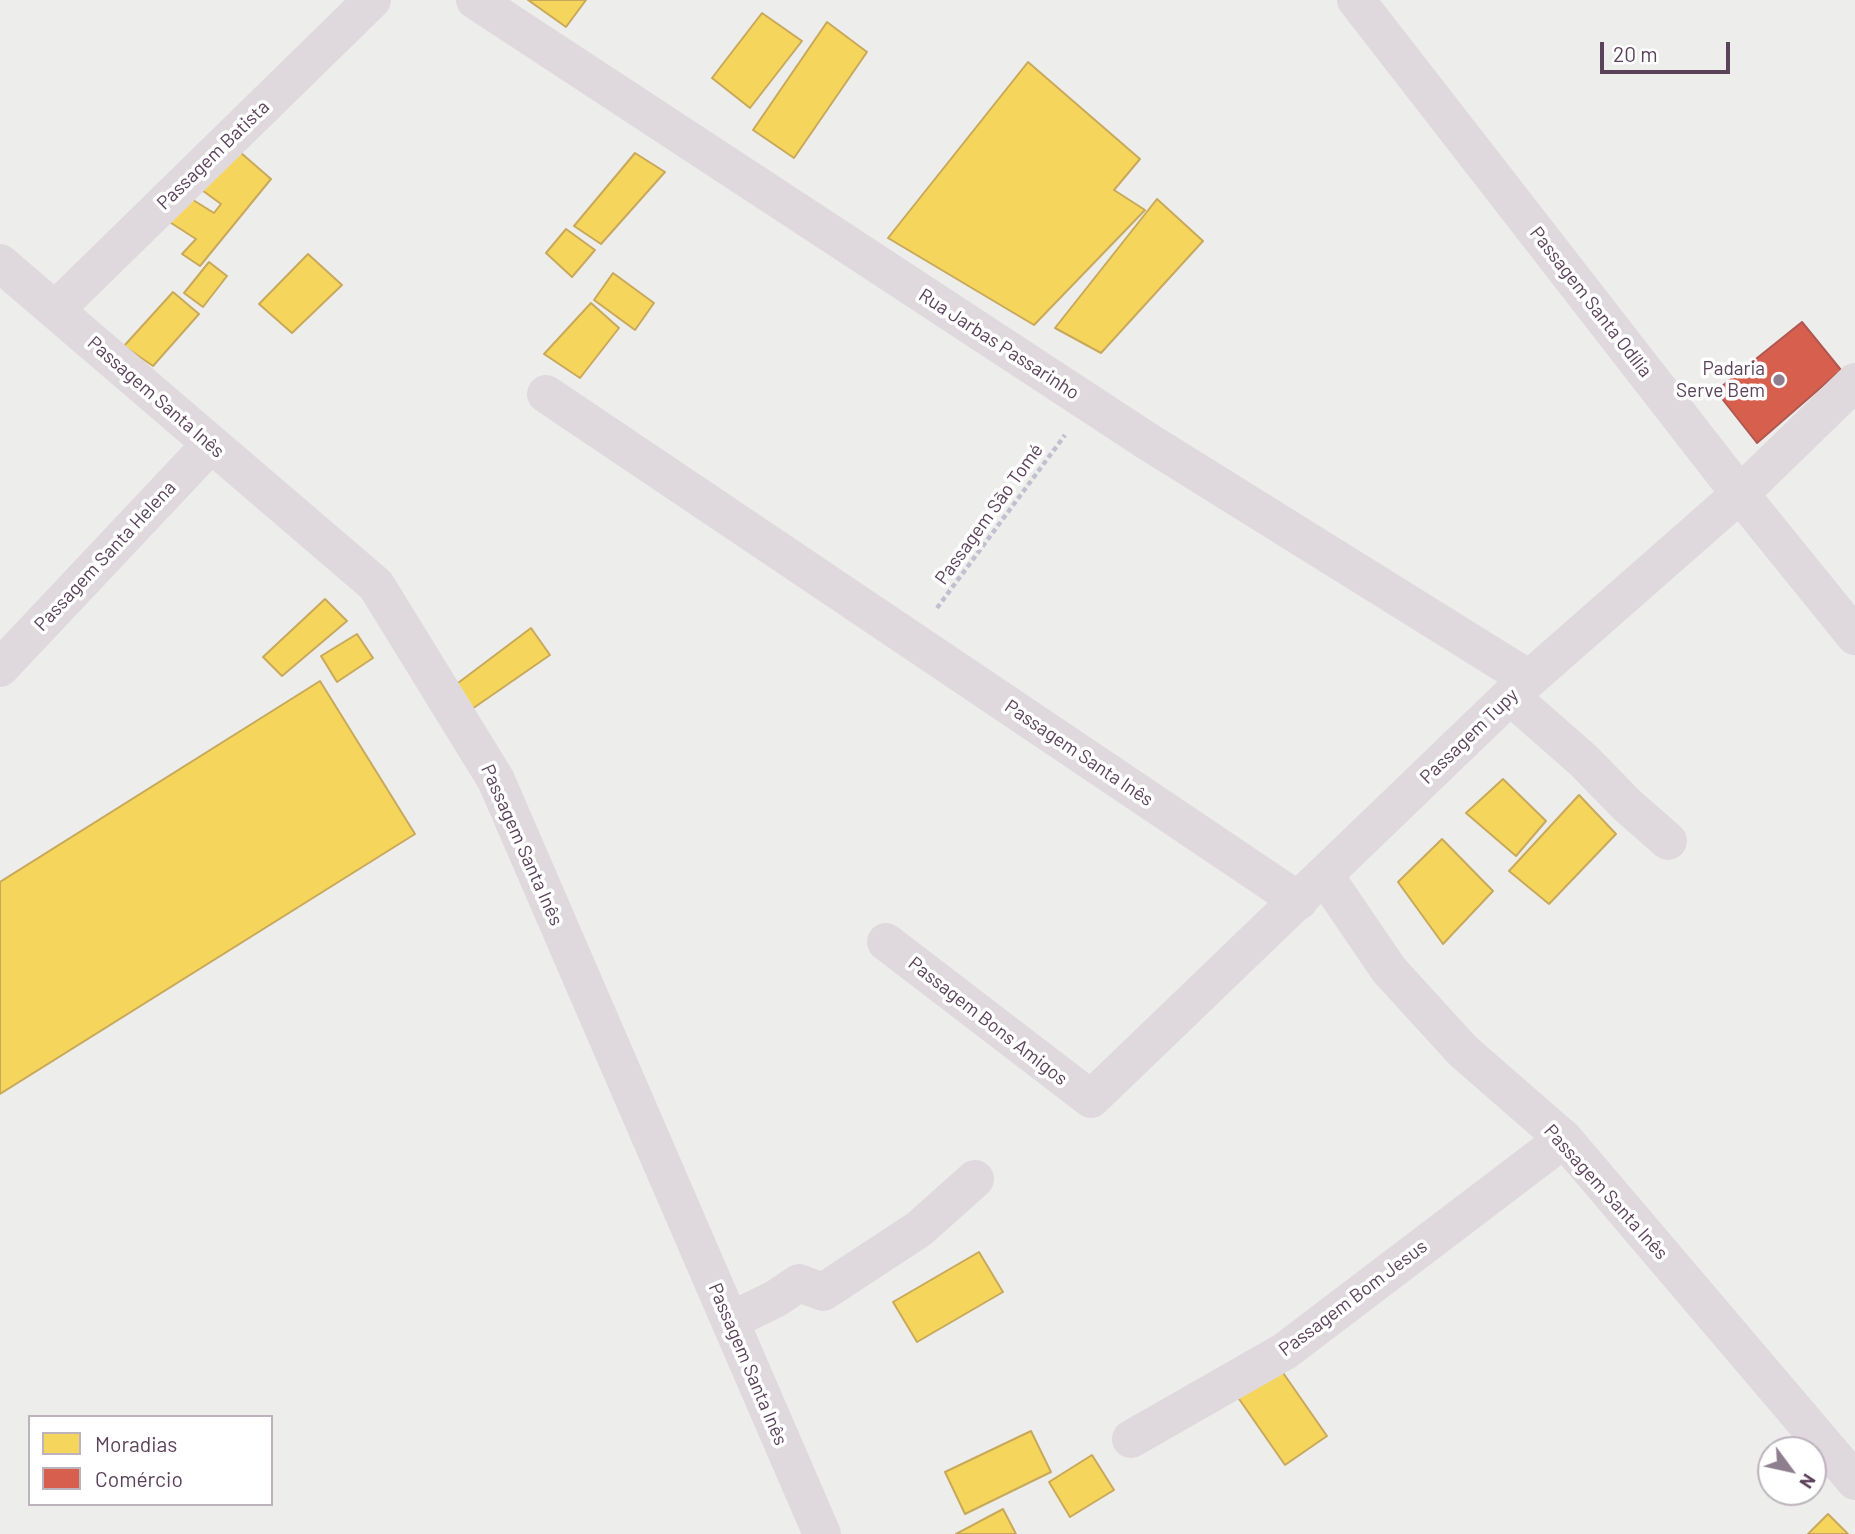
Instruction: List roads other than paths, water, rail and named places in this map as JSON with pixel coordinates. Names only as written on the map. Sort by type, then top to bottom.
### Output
[{"type":"street","name":"Passagem Batista","points":[[55,310],[372,0]]},
{"type":"street","name":"Rua Jarbas Passarinho","points":[[475,0],[1520,688],[1583,760],[1668,841]]},
{"type":"street","name":"Passagem Santa Odília","points":[[1356,0],[1740,494],[1855,636]]},
{"type":"street","name":"Passagem Santa Inês","points":[[0,263],[376,584],[496,780],[822,1534]]},
{"type":"street","name":"Passagem Tupy","points":[[1091,1099],[1520,688],[1740,494],[1855,382]]},
{"type":"street","name":"Passagem Santa Inês","points":[[546,394],[913,641],[1312,889],[1463,1051],[1564,1139],[1855,1481]]},
{"type":"street","name":"Passagem Santa Helena","points":[[0,668],[211,444]]},
{"type":"street","name":"Passagem Bons Amigos","points":[[886,942],[1091,1099]]},
{"type":"street","name":"Passagem Bom Jesus","points":[[1131,1439],[1285,1351],[1564,1139]]},
{"type":"street","points":[[730,1321],[775,1299],[799,1283],[823,1292],[919,1229],[975,1179]]},
{"type":"place","name":"Padaria Serve Bem","points":[[1779,380]]}]
